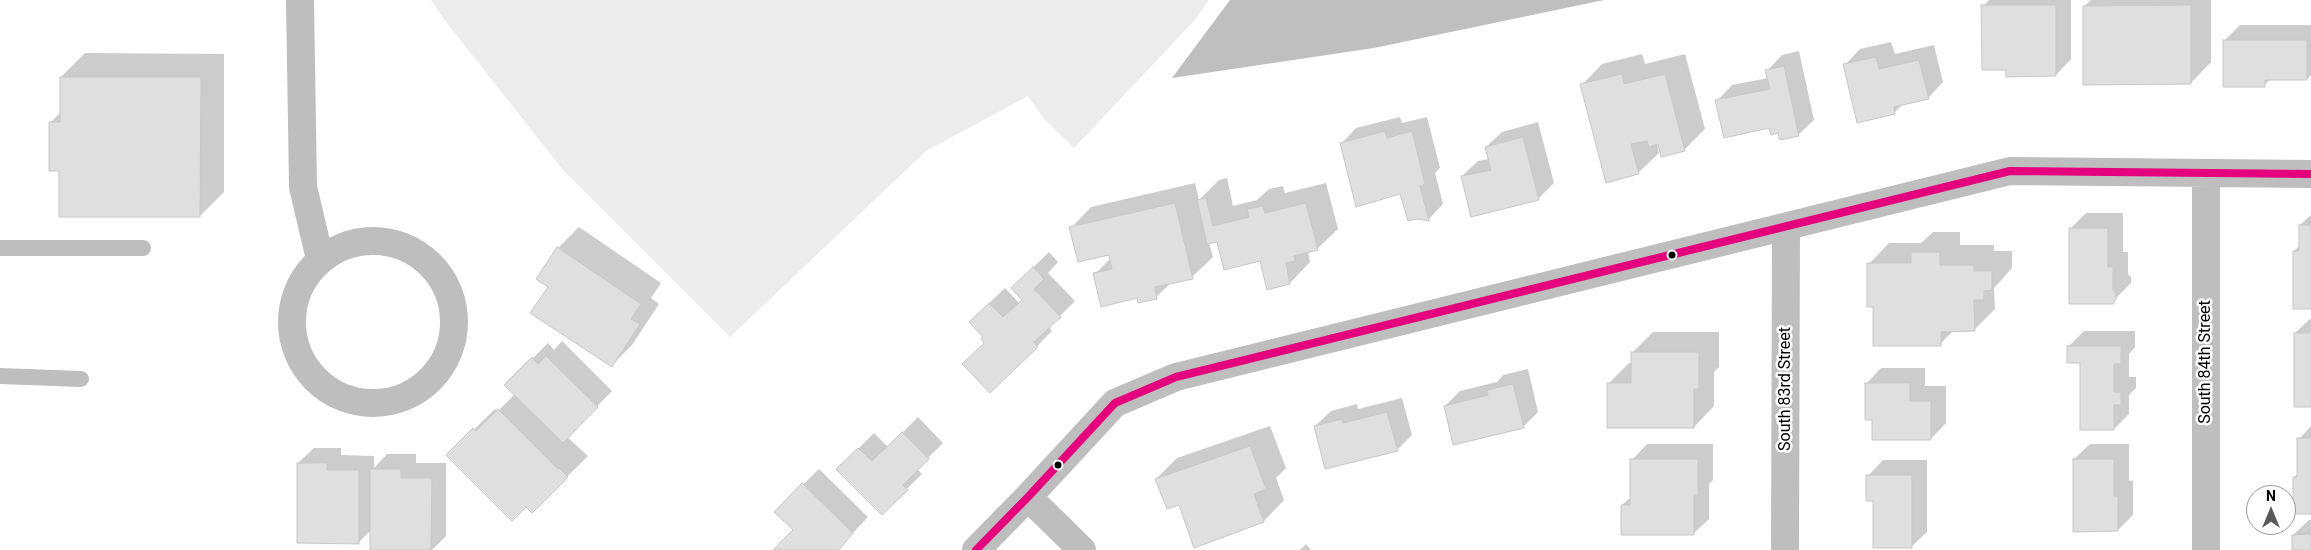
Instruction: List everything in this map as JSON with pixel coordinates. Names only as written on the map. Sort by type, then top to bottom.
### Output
[{"type":"street","points":[[300,0],[303,187],[320,258]]},
{"type":"street","points":[[976,550],[1115,403],[1176,378],[2010,171],[2311,174]]},
{"type":"street","name":"South 84th Street","points":[[2206,173],[2206,550]]},
{"type":"street","name":"South 83rd Street","points":[[1785,550],[1786,227]]},
{"type":"street","points":[[370,240],[397,243],[421,256],[440,274],[452,299],[455,326],[449,352],[435,374],[414,392],[389,402],[362,403],[336,394],[314,379],[298,357],[291,331],[292,304],[302,279],[320,258],[344,245],[370,240]]},
{"type":"street","points":[[1028,497],[1082,550]]},
{"type":"lane","points":[[0,248],[144,248]]},
{"type":"lane","points":[[0,376],[81,379]]},
{"type":"shaded area","points":[[431,0],[1209,0],[1194,21],[1074,148],[1044,119],[1028,96],[926,151],[730,337],[563,170],[443,18]]},
{"type":"shaded area","points":[[1230,0],[1604,0],[1374,48],[1172,78]]},
{"type":"building","points":[[1981,5],[2056,5],[2056,76],[2006,77],[2006,70],[1982,70]]},
{"type":"building","points":[[2191,5],[2191,84],[2083,85],[2083,6]]},
{"type":"building","points":[[2223,40],[2307,40],[2307,80],[2265,80],[2265,87],[2223,87]]},
{"type":"building","points":[[1876,57],[1879,69],[1919,60],[1929,99],[1894,107],[1895,114],[1857,123],[1843,64]]},
{"type":"building","points":[[1784,66],[1799,136],[1780,140],[1778,133],[1771,135],[1769,128],[1724,138],[1715,100],[1770,89],[1765,70]]},
{"type":"building","points":[[1622,74],[1624,84],[1665,74],[1685,151],[1661,157],[1658,144],[1649,147],[1647,141],[1631,144],[1639,174],[1606,183],[1580,84]]},
{"type":"building","points":[[60,77],[201,77],[200,217],[59,217],[59,171],[49,171],[49,122],[60,122]]},
{"type":"building","points":[[1385,131],[1387,138],[1412,131],[1425,184],[1420,186],[1429,221],[1417,219],[1408,221],[1400,194],[1356,207],[1340,143]]},
{"type":"building","points":[[1523,137],[1539,200],[1471,217],[1461,176],[1491,170],[1485,147]]},
{"type":"building","points":[[1206,198],[1213,226],[1249,217],[1247,209],[1263,206],[1265,213],[1306,203],[1318,250],[1294,256],[1295,261],[1286,263],[1290,284],[1267,290],[1260,261],[1224,270],[1217,242],[1207,244],[1197,200]]},
{"type":"building","points":[[1175,203],[1193,279],[1155,287],[1157,299],[1138,303],[1137,298],[1101,307],[1093,273],[1112,269],[1109,255],[1078,262],[1069,227]]},
{"type":"building","points":[[2299,225],[2311,225],[2311,309],[2293,309],[2293,251],[2299,251]]},
{"type":"building","points":[[2069,228],[2108,228],[2108,267],[2113,267],[2113,290],[2116,293],[2116,299],[2113,304],[2069,304]]},
{"type":"building","points":[[557,247],[641,304],[631,319],[640,324],[612,367],[530,313],[548,287],[536,279]]},
{"type":"building","points":[[1911,252],[1940,252],[1940,265],[1974,265],[1974,271],[1992,271],[1992,290],[1984,291],[1984,300],[1974,300],[1975,331],[1941,332],[1941,346],[1873,346],[1873,307],[1867,307],[1867,263],[1911,263]]},
{"type":"building","points":[[1033,267],[1044,279],[1034,289],[1061,317],[1034,342],[1038,347],[990,393],[962,364],[984,343],[981,339],[983,337],[969,322],[989,303],[1003,317],[1022,300],[1011,288]]},
{"type":"building","points":[[2294,333],[2311,333],[2311,407],[2294,407]]},
{"type":"building","points":[[2067,346],[2121,346],[2121,364],[2114,364],[2114,392],[2121,392],[2121,405],[2114,405],[2114,430],[2080,430],[2080,363],[2067,363]]},
{"type":"building","points":[[1631,352],[1699,352],[1699,389],[1694,389],[1694,428],[1607,428],[1607,383],[1631,383]]},
{"type":"building","points":[[546,356],[598,407],[563,443],[504,385],[532,357],[538,364]]},
{"type":"building","points":[[1865,383],[1910,383],[1910,401],[1931,401],[1931,440],[1872,440],[1872,420],[1865,420]]},
{"type":"building","points":[[1513,384],[1524,428],[1453,445],[1444,406],[1488,395],[1487,390]]},
{"type":"building","points":[[498,409],[568,477],[532,513],[526,507],[512,521],[446,455],[473,428],[476,431]]},
{"type":"building","points":[[1387,412],[1398,451],[1325,469],[1314,426],[1342,419],[1343,423]]},
{"type":"building","points":[[902,432],[929,459],[903,485],[908,490],[882,515],[836,469],[858,448],[872,461]]},
{"type":"building","points":[[2297,438],[2311,438],[2311,514],[2296,514],[2296,485],[2293,485],[2293,477],[2297,477]]},
{"type":"building","points":[[1250,446],[1266,489],[1254,494],[1264,522],[1194,548],[1179,505],[1167,509],[1155,479]]},
{"type":"building","points":[[1630,459],[1698,459],[1698,496],[1694,496],[1694,535],[1621,535],[1621,505],[1630,505]]},
{"type":"building","points":[[2073,459],[2114,459],[2114,496],[2118,496],[2118,531],[2073,532]]},
{"type":"building","points":[[297,463],[327,463],[327,470],[359,470],[359,544],[297,543]]},
{"type":"building","points":[[370,469],[401,469],[401,478],[432,478],[431,550],[370,550]]},
{"type":"building","points":[[1866,475],[1912,475],[1912,548],[1873,548],[1873,501],[1866,501]]},
{"type":"building","points":[[802,483],[853,533],[839,550],[773,550],[793,530],[774,512]]},
{"type":"building","points":[[2311,534],[2311,550],[2292,550],[2292,535]]},
{"type":"transit line","points":[[976,550],[1115,403],[1176,377],[2010,171],[2311,174]]}]
